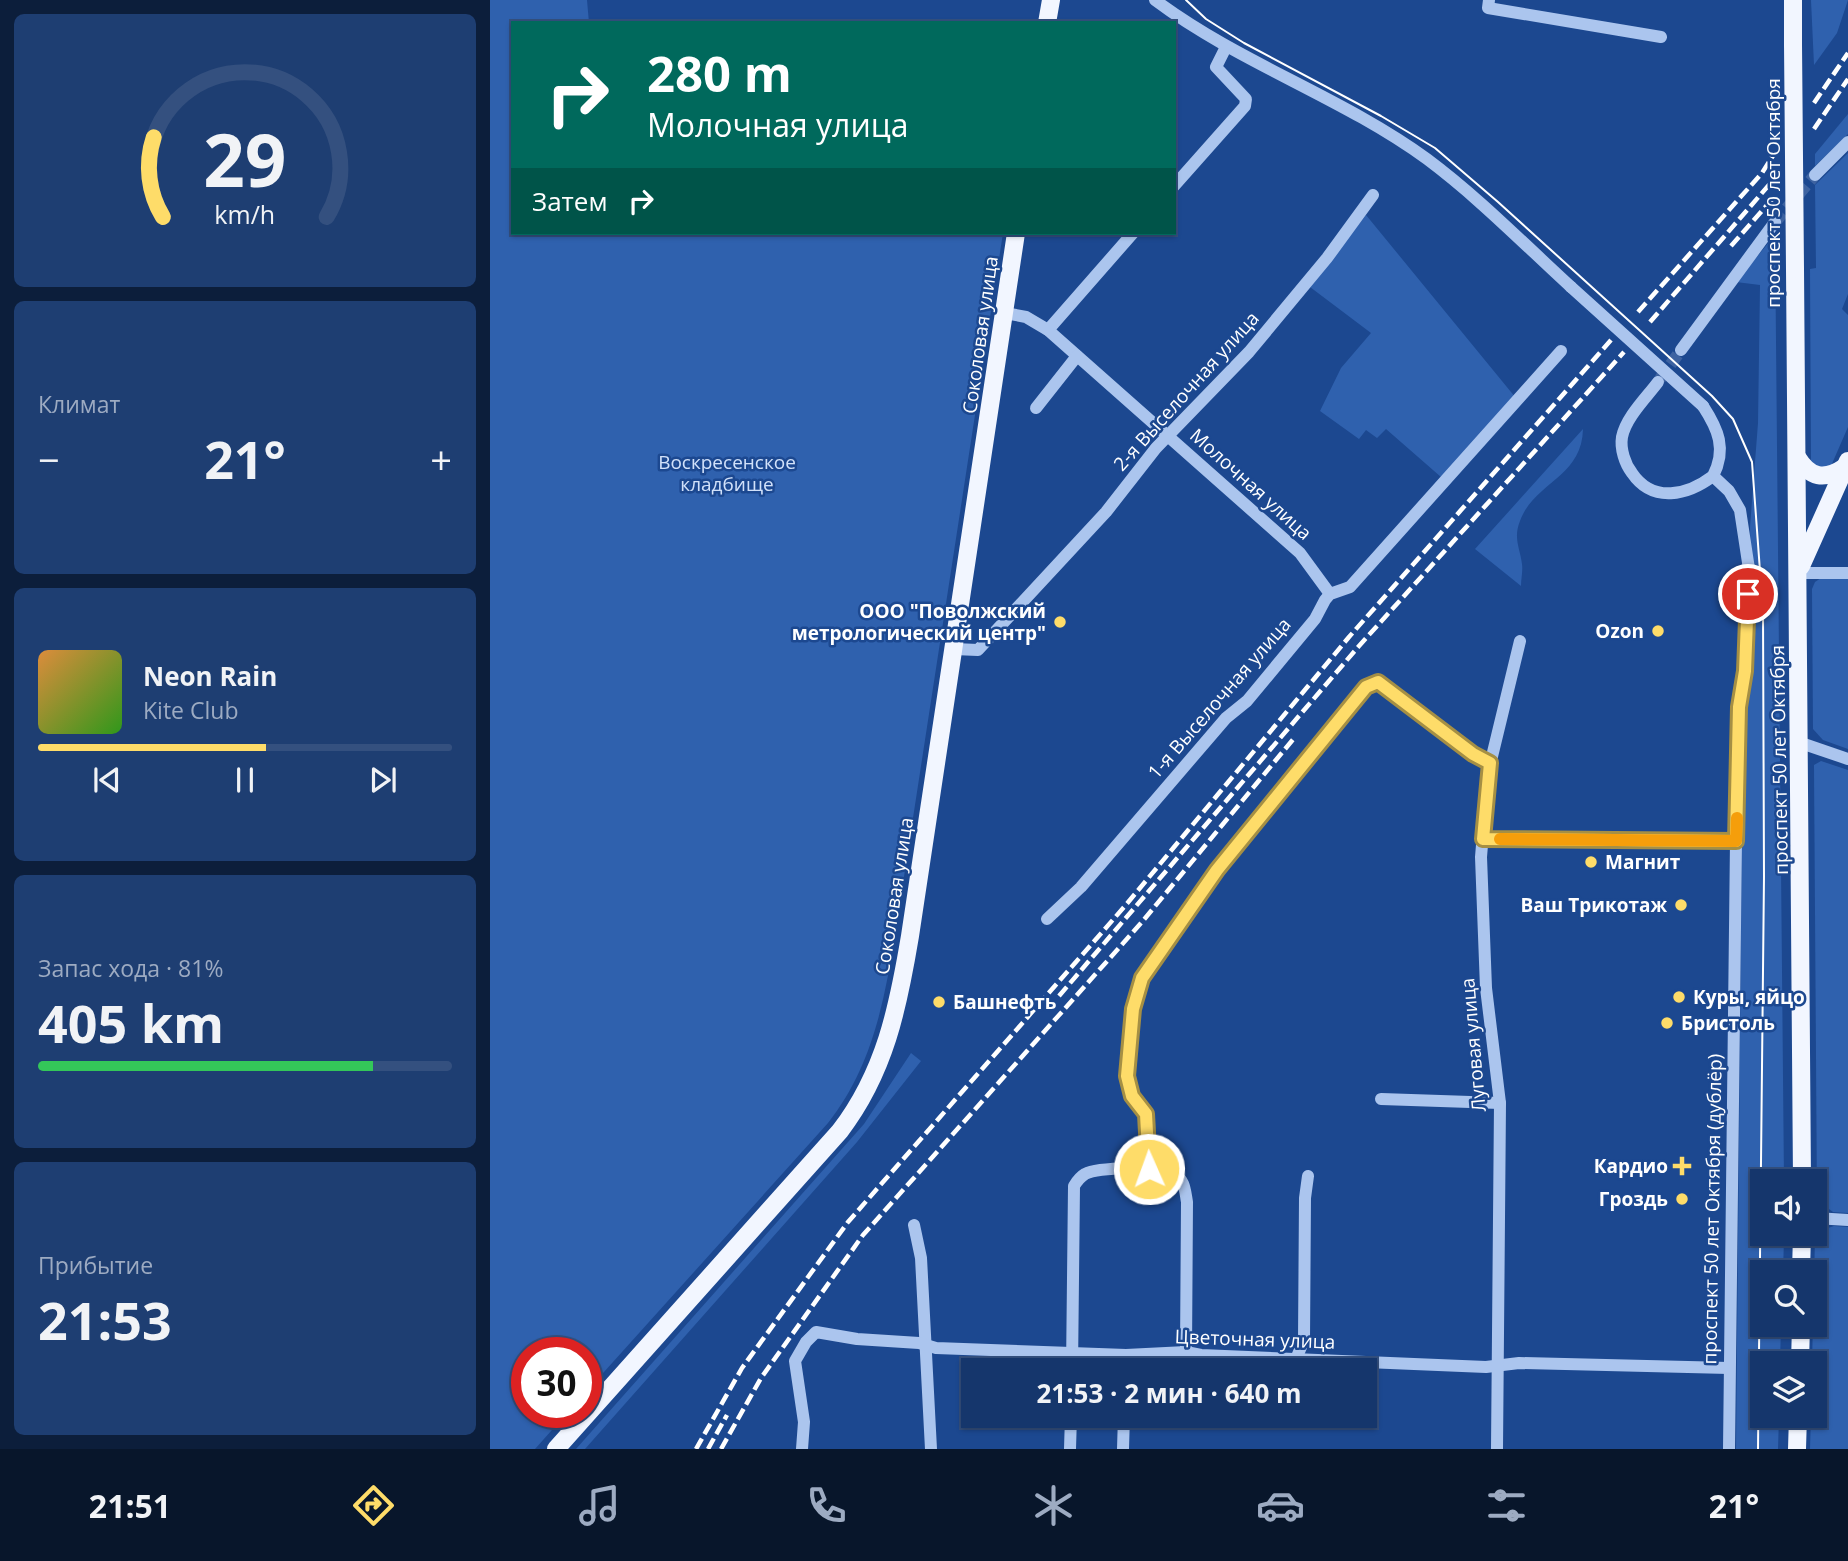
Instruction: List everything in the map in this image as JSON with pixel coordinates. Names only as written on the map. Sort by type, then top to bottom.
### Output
[{"type":"main road","points":[[1047,21],[1051,0]]},
{"type":"main road","name":"проспект 50 лет Октября","points":[[1794,0],[1802,1169]]},
{"type":"main road","name":"Соколовая улица","points":[[556,1449],[840,1131],[867,1091],[884,1054],[897,1011],[1016,235]]},
{"type":"main road","points":[[1797,457],[1805,470],[1815,475],[1832,476],[1846,464]]},
{"type":"main road","points":[[1798,573],[1846,464]]},
{"type":"main road","points":[[1797,1449],[1798,1428]]},
{"type":"street","points":[[1155,0],[1226,47],[1330,102],[1426,159],[1703,405],[1719,432],[1721,452],[1713,476],[1684,493],[1658,493],[1646,488],[1628,469],[1622,438],[1632,418],[1658,382]]},
{"type":"street","points":[[1489,0],[1488,8],[1661,37]]},
{"type":"street","points":[[1176,184],[1245,106],[1247,99],[1216,67],[1226,47]]},
{"type":"street","points":[[1815,175],[1848,142]]},
{"type":"street","name":"2-я Выселочная улица","points":[[954,649],[978,650],[1106,512],[1169,436],[1249,352],[1327,258],[1373,195]]},
{"type":"street","points":[[1681,350],[1775,222]]},
{"type":"street","points":[[1048,330],[1131,235]]},
{"type":"street","name":"Молочная улица","points":[[1004,313],[1026,317],[1048,330],[1300,553],[1330,594]]},
{"type":"street","name":"1-я Выселочная улица","points":[[1046,919],[1081,887],[1226,718],[1247,701],[1315,619],[1330,594],[1350,587],[1561,351]]},
{"type":"street","points":[[1036,408],[1077,356]]},
{"type":"street","name":"проспект 50 лет Октября (дублёр)","points":[[1713,476],[1728,491],[1740,510],[1749,569],[1745,671],[1739,707],[1729,1449]]},
{"type":"street","points":[[1798,573],[1848,573]]},
{"type":"street","name":"Луговая улица","points":[[1497,1449],[1500,1103],[1483,940],[1483,839],[1490,763],[1520,641]]},
{"type":"street","points":[[1149,1169],[1146,1114],[1132,1096],[1127,1076],[1133,1009],[1142,978],[1217,870],[1260,820],[1290,776],[1366,687],[1378,682],[1473,754],[1490,763]]},
{"type":"street","points":[[1801,743],[1848,759]]},
{"type":"street","points":[[1483,839],[1736,841]]},
{"type":"street","points":[[1381,1099],[1500,1103]]},
{"type":"street","points":[[1073,1358],[1074,1186],[1082,1175],[1093,1171],[1149,1169],[1173,1173],[1183,1182],[1186,1202],[1186,1352]]},
{"type":"street","points":[[1296,1358],[1304,1340],[1305,1198],[1308,1176]]},
{"type":"street","points":[[1827,1219],[1848,1220]]},
{"type":"street","points":[[914,1226],[921,1258],[932,1449]]},
{"type":"street","name":"Цветочная улица","points":[[802,1449],[804,1422],[795,1361],[806,1342],[816,1332],[936,1348],[1126,1355],[1186,1352],[1201,1356],[1264,1358]]},
{"type":"street","name":"Цветочная улица","points":[[1377,1362],[1486,1367],[1497,1364],[1730,1368]]},
{"type":"street","points":[[1070,1449],[1071,1428]]},
{"type":"street","points":[[1123,1449],[1124,1428]]},
{"type":"green space","name":"Воскресенское кладбище","points":[[490,0],[587,0],[589,21],[511,21],[511,235],[1003,235],[895,935],[881,1010],[866,1057],[843,1102],[828,1123],[602,1374],[602,1337],[511,1337],[511,1428],[554,1428],[535,1449],[490,1449]]},
{"type":"green space","points":[[1811,0],[1848,0],[1837,33],[1814,65]]},
{"type":"green space","points":[[1848,114],[1848,134],[1815,166],[1815,154]]},
{"type":"green space","points":[[1848,153],[1848,294],[1842,309],[1848,315],[1848,427],[1831,466],[1827,469],[1813,466],[1811,460],[1810,269],[1816,268],[1815,185]]},
{"type":"green space","points":[[1366,215],[1520,403],[1449,484],[1386,429],[1377,438],[1366,430],[1359,439],[1320,411],[1341,368],[1371,333],[1310,287]]},
{"type":"green space","points":[[1775,235],[1784,1169],[1750,1169],[1750,1246],[1784,1246],[1783,1260],[1750,1260],[1750,1337],[1781,1337],[1780,1351],[1750,1351],[1750,1428],[1779,1428],[1778,1449],[1736,1449],[1742,832],[1747,705],[1752,668],[1750,527],[1758,423],[1760,285],[1736,282]]},
{"type":"green space","points":[[1583,429],[1581,445],[1575,459],[1536,497],[1520,521],[1517,538],[1522,567],[1521,586],[1475,549]]},
{"type":"green space","points":[[1821,578],[1848,579],[1848,749],[1823,740],[1813,729],[1812,589],[1815,582]]},
{"type":"green space","points":[[1821,761],[1848,770],[1848,1213],[1833,1212],[1827,1208],[1827,1169],[1817,1169],[1814,765]]},
{"type":"green space","points":[[911,1053],[921,1061],[857,1142],[585,1449],[576,1449],[595,1428],[602,1428],[602,1420],[864,1124]]},
{"type":"green space","points":[[1848,1227],[1848,1449],[1810,1449],[1811,1428],[1827,1428],[1827,1351],[1812,1351],[1813,1337],[1827,1337],[1827,1260],[1814,1260],[1815,1246],[1827,1246],[1827,1228]]},
{"type":"tunnel","points":[[1775,222],[1815,175]]},
{"type":"tunnel","points":[[1660,379],[1681,350]]},
{"type":"tram line","points":[[1186,0],[1206,19],[1244,43],[1435,148],[1712,396],[1733,419],[1752,462],[1763,612],[1764,876],[1758,1449]]},
{"type":"railway","points":[[1814,103],[1848,53]]},
{"type":"railway","points":[[1814,129],[1848,79]]},
{"type":"railway","points":[[1638,312],[1762,173],[1774,154]]},
{"type":"railway","points":[[1650,322],[1775,178]]},
{"type":"railway","points":[[1731,246],[1775,196]]},
{"type":"railway","points":[[696,1449],[742,1368],[848,1222],[1125,906],[1349,637],[1611,340]]},
{"type":"railway","points":[[1059,996],[1359,646],[1624,352]]},
{"type":"railway","points":[[721,1449],[761,1378],[863,1235],[1142,922],[1295,737]]},
{"type":"railway","points":[[708,1449],[727,1415]]},
{"type":"slow traffic","points":[[1500,839],[1736,841],[1737,818]]},
{"type":"place","name":"ООО \"Поволжский метрологический центр\"","points":[[1060,622]]},
{"type":"place","name":"Ozon","points":[[1658,631]]},
{"type":"place","name":"Магнит","points":[[1591,862]]},
{"type":"place","name":"Ваш Трикотаж","points":[[1681,905]]},
{"type":"place","name":"Куры, яйцо","points":[[1679,997]]},
{"type":"place","name":"Башнефть","points":[[939,1002]]},
{"type":"place","name":"Бристоль","points":[[1667,1023]]},
{"type":"place","name":"Кардио","points":[[1682,1166]]},
{"type":"place","name":"Гроздь","points":[[1682,1199]]},
{"type":"route","points":[[1149,1169],[1146,1114],[1132,1096],[1127,1076],[1133,1009],[1142,978],[1217,870],[1260,820],[1290,776],[1366,687],[1378,682],[1473,754],[1490,763],[1483,839],[1736,841],[1739,707],[1745,671],[1748,594]]}]
